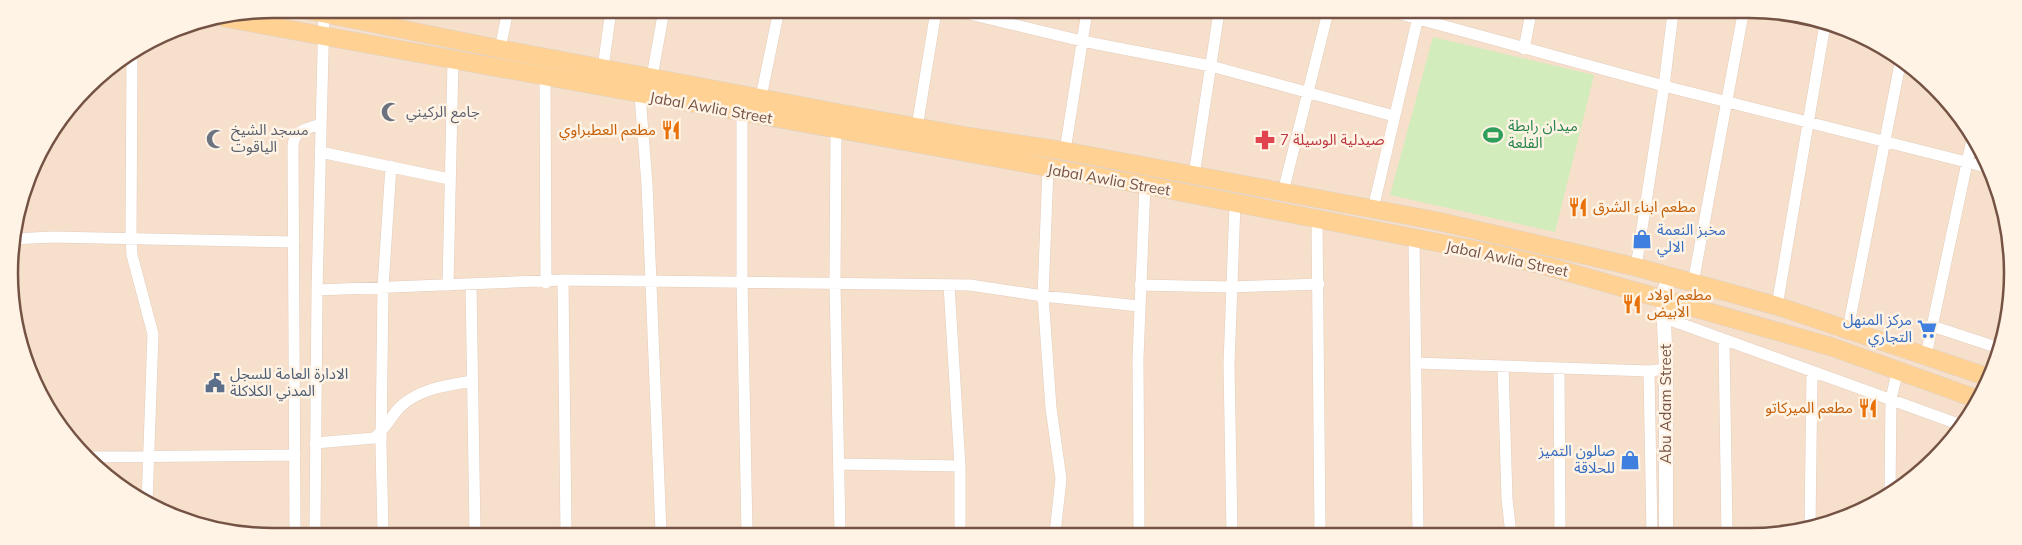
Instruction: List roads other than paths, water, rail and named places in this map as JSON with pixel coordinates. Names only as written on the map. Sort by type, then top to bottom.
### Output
[{"type":"main road","name":"Jabal Awlia Street","points":[[368,18],[500,49],[972,138],[1065,151],[1194,175],[1373,209],[1553,247],[1777,306],[1983,375]]},
{"type":"main road","name":"Jabal Awlia Street","points":[[237,20],[640,95],[1145,185],[1491,253],[1663,298],[1832,347],[1972,397]]},
{"type":"street","points":[[315,528],[317,290],[324,18]]},
{"type":"street","points":[[500,49],[506,18]]},
{"type":"street","points":[[603,68],[610,18]]},
{"type":"street","points":[[652,77],[663,18]]},
{"type":"street","points":[[760,97],[777,18]]},
{"type":"street","points":[[918,127],[935,18]]},
{"type":"street","points":[[985,18],[1082,42],[1211,66],[1394,116]]},
{"type":"street","points":[[1065,151],[1086,18]]},
{"type":"street","points":[[1194,175],[1218,18]]},
{"type":"street","points":[[1283,192],[1326,18]]},
{"type":"street","points":[[1373,209],[1418,18]]},
{"type":"street","points":[[1424,18],[1524,49],[1807,123],[1884,140],[1981,166]]},
{"type":"street","points":[[1524,49],[1530,18]]},
{"type":"street","points":[[1636,268],[1672,18]]},
{"type":"street","points":[[1692,283],[1725,102],[1743,18]]},
{"type":"street","points":[[1777,306],[1824,29]]},
{"type":"street","points":[[132,59],[132,255],[153,334],[147,494]]},
{"type":"street","points":[[448,284],[453,60]]},
{"type":"street","points":[[1848,329],[1899,66]]},
{"type":"street","points":[[545,77],[546,282]]},
{"type":"street","points":[[640,95],[647,184],[661,528]]},
{"type":"street","points":[[742,113],[742,281],[747,528]]},
{"type":"street","points":[[295,528],[294,136],[297,132],[320,124]]},
{"type":"street","points":[[836,130],[834,284],[840,464],[840,528]]},
{"type":"street","points":[[1926,355],[1970,145]]},
{"type":"street","points":[[320,152],[449,179]]},
{"type":"street","points":[[383,528],[381,433],[383,287],[391,166]]},
{"type":"street","points":[[1048,169],[1043,296],[1051,408],[1061,479],[1055,528]]},
{"type":"street","points":[[1139,528],[1139,306],[1145,185]]},
{"type":"street","points":[[1232,528],[1229,364],[1235,204]]},
{"type":"street","points":[[1317,220],[1320,528]]},
{"type":"street","points":[[20,239],[294,242]]},
{"type":"street","points":[[1414,239],[1418,528]]},
{"type":"street","name":"Abu Adam Street","points":[[1666,528],[1666,369],[1663,298],[1668,276]]},
{"type":"street","points":[[562,280],[566,528]]},
{"type":"street","points":[[317,290],[562,280],[970,285],[1043,296],[1139,306]]},
{"type":"street","points":[[472,284],[475,528]]},
{"type":"street","points":[[1140,285],[1231,287],[1319,284]]},
{"type":"street","points":[[950,285],[951,336],[960,466],[960,528]]},
{"type":"street","points":[[1665,318],[1724,341],[1956,423]]},
{"type":"street","points":[[1932,326],[1993,346]]},
{"type":"street","points":[[1724,341],[1727,528]]},
{"type":"street","points":[[1416,363],[1649,371],[1666,369]]},
{"type":"street","points":[[1503,366],[1507,499],[1510,528]]},
{"type":"street","points":[[1559,368],[1560,528]]},
{"type":"street","points":[[1890,486],[1891,399],[1898,369]]},
{"type":"street","points":[[1649,371],[1652,528]]},
{"type":"street","points":[[1810,520],[1812,372]]},
{"type":"street","points":[[315,443],[368,440],[381,433],[401,407],[411,399],[446,385],[472,381]]},
{"type":"street","points":[[294,404],[316,405]]},
{"type":"street","points":[[96,457],[295,455]]},
{"type":"street","points":[[840,464],[960,466]]},
{"type":"place","name":"جامع الركيني","points":[[391,112]]},
{"type":"place","name":"مطعم العطبراوي","points":[[671,130]]},
{"type":"place","name":"ميدان رابطة القلعة","points":[[1493,135]]},
{"type":"place","name":"مسجد الشيخ الياقوت","points":[[216,139]]},
{"type":"place","name":"صيدلية الوسيلة 7","points":[[1265,140]]},
{"type":"place","name":"مطعم ابناء الشرق","points":[[1578,207]]},
{"type":"place","name":"مخبز النعمة الالي","points":[[1642,239]]},
{"type":"place","name":"مطعم اولاد الابيض","points":[[1632,304]]},
{"type":"place","name":"مركز المنهل التجاري","points":[[1927,329]]},
{"type":"place","name":"الادارة العامة للسجل المدني الكلاكلة","points":[[215,383]]},
{"type":"place","name":"مطعم الميركاتو","points":[[1868,408]]},
{"type":"place","name":"صالون التميز للحلاقة","points":[[1630,460]]}]
